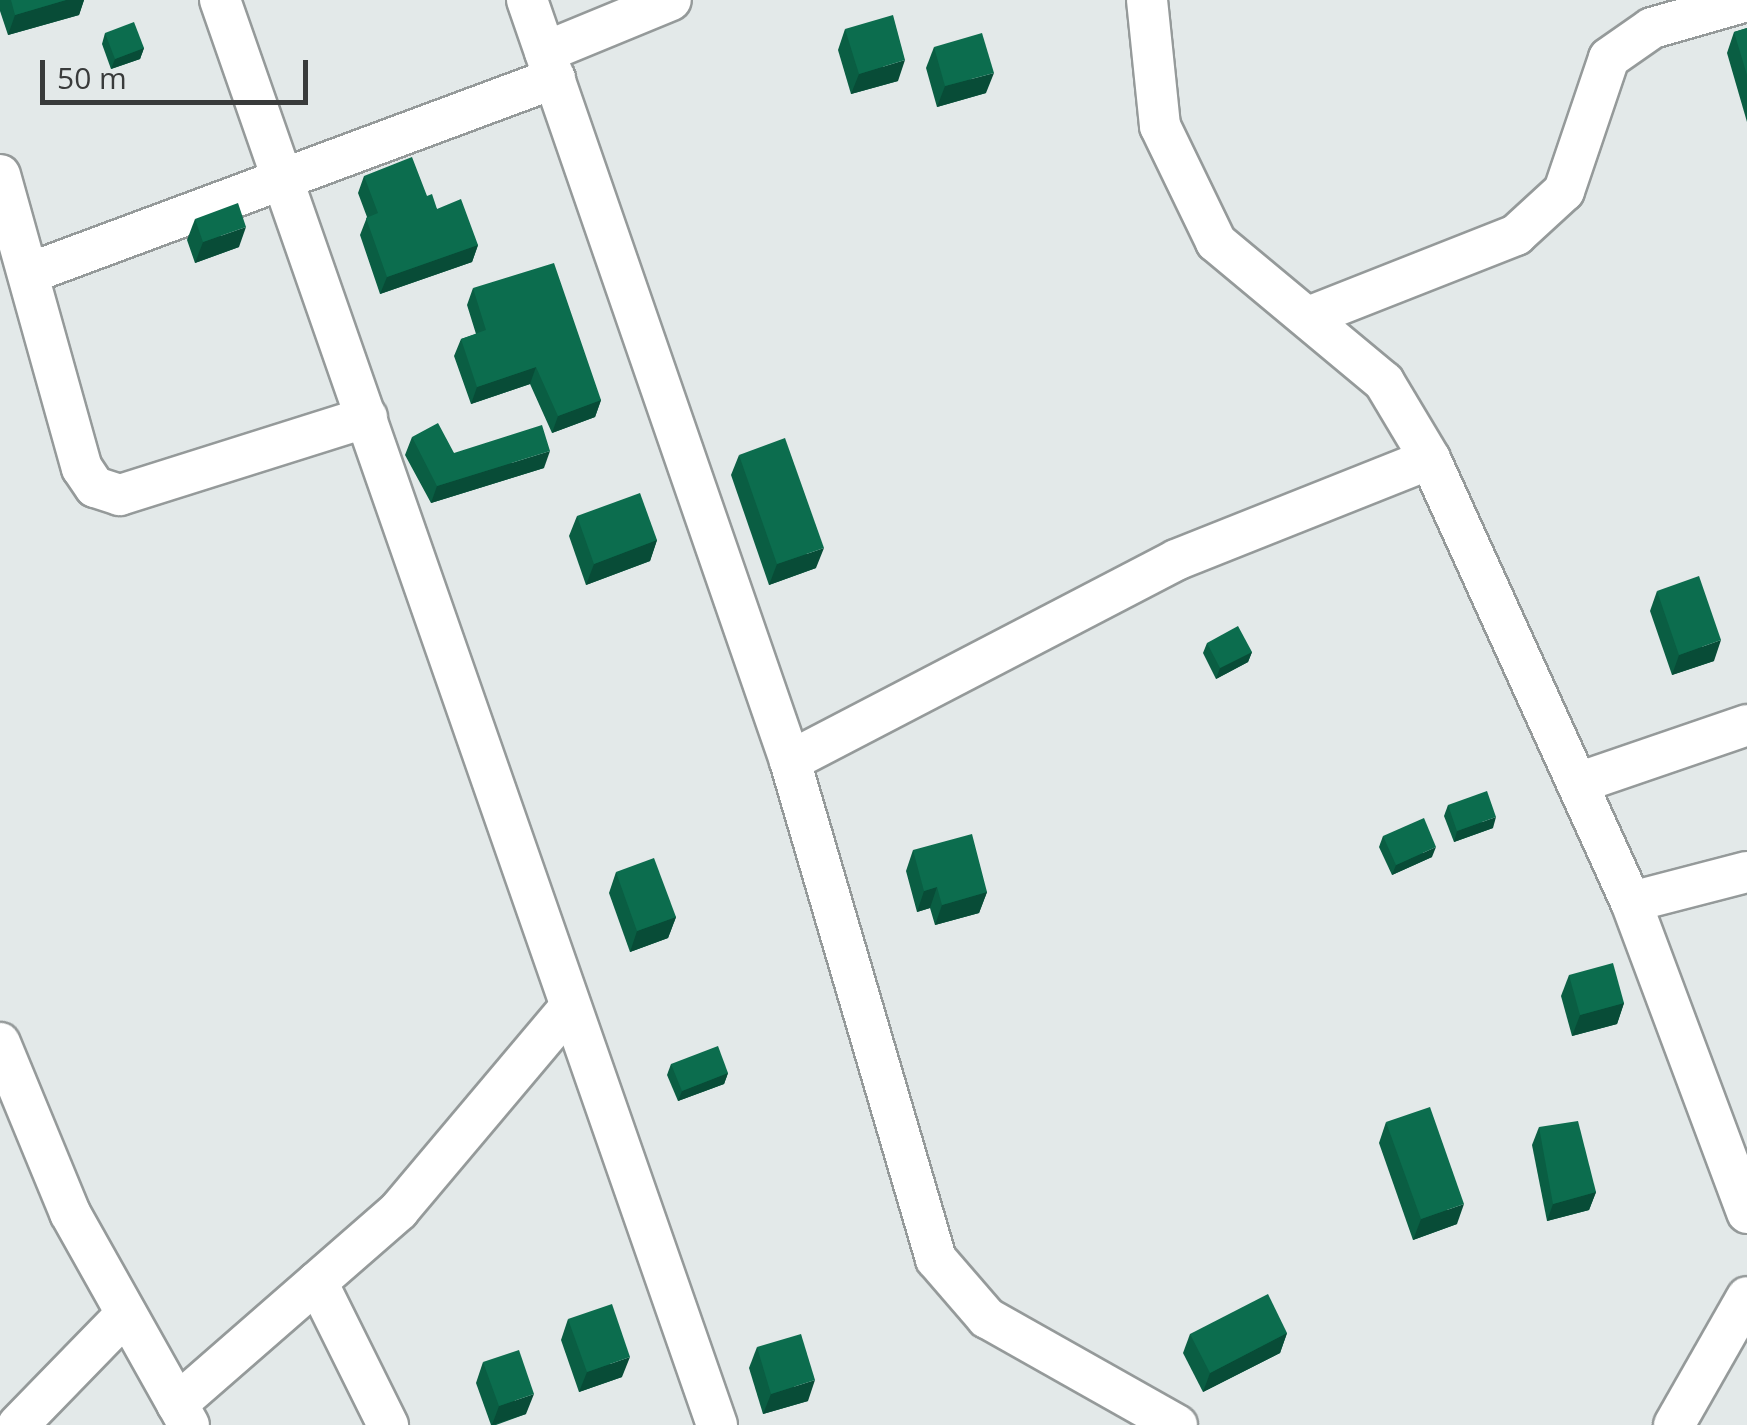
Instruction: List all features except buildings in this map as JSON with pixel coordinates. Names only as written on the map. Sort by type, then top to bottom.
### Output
[{"type":"street","points":[[220,0],[287,179],[569,1008],[717,1425]]},
{"type":"street","points":[[527,0],[790,762],[936,1259],[988,1318],[1177,1425]]},
{"type":"street","points":[[30,274],[287,179],[550,65],[671,0]]},
{"type":"street","points":[[1147,0],[1160,126],[1216,242],[1384,382],[1430,459],[1632,902],[1747,1213]]},
{"type":"street","points":[[1308,317],[1516,235],[1564,191],[1609,58],[1652,28],[1747,1]]},
{"type":"street","points":[[0,175],[82,468],[95,488],[120,495],[367,417]]},
{"type":"street","points":[[790,762],[1176,560],[1430,459]]},
{"type":"street","points":[[1578,783],[1747,725]]},
{"type":"street","points":[[1632,902],[1747,872]]},
{"type":"street","points":[[0,1044],[70,1213],[183,1414],[317,1282],[399,1210],[569,1008]]},
{"type":"street","points":[[317,1282],[388,1425]]},
{"type":"street","points":[[1674,1425],[1747,1297]]},
{"type":"street","points":[[18,1425],[126,1314]]}]
